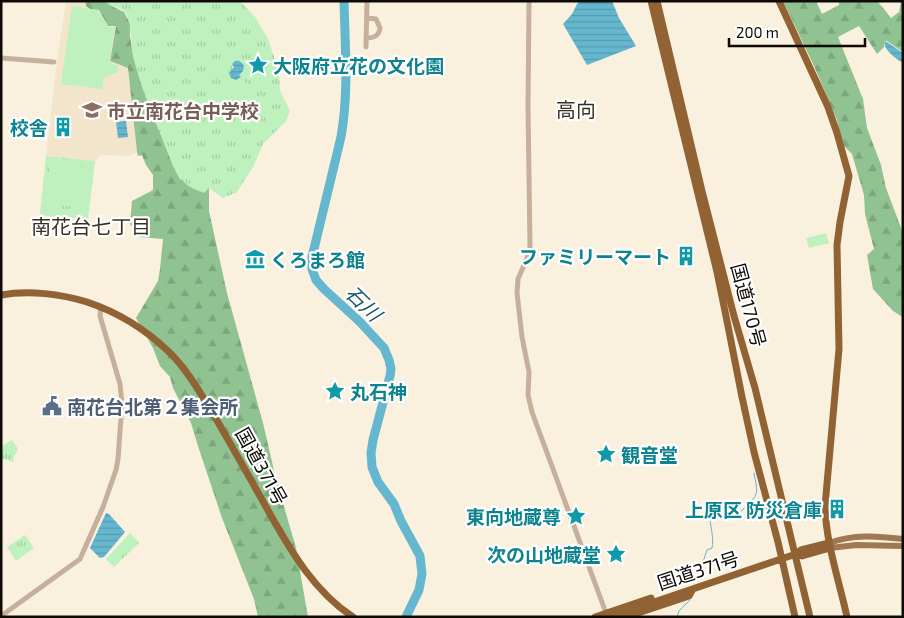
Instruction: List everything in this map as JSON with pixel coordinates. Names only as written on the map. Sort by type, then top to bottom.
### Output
[{"type":"highway","name":"国道170号","points":[[651,1],[717,272],[748,425],[795,617]]},
{"type":"highway","name":"国道170号","points":[[657,1],[702,191],[734,316],[755,388],[810,617]]},
{"type":"highway","points":[[779,1],[828,107],[849,176],[837,245],[839,349],[825,506],[830,546],[847,617]]},
{"type":"highway","name":"国道371号","points":[[3,294],[42,293],[77,299],[101,307],[124,318],[148,334],[168,351],[196,386],[294,555],[313,580],[337,605],[353,617]]},
{"type":"highway","name":"国道371号","points":[[608,615],[637,608],[796,554],[802,556],[830,546]]},
{"type":"highway","points":[[595,617],[608,615],[683,588],[693,588],[689,596],[626,617]]},
{"type":"main road","points":[[830,546],[840,539],[876,536],[903,539]]},
{"type":"main road","points":[[830,546],[856,544],[903,546]]},
{"type":"street","points":[[366,47],[367,1]]},
{"type":"street","points":[[529,1],[530,248],[518,279],[517,293],[522,337],[529,372],[528,399],[608,615]]},
{"type":"street","points":[[366,38],[373,38],[379,33],[380,28],[376,19],[367,18]]},
{"type":"street","points":[[1,58],[54,62]]},
{"type":"street","points":[[1,616],[80,559],[103,506],[114,473],[118,459],[122,404],[120,384],[100,316],[101,307]]},
{"type":"shaded area","name":"市立南花台中学校","points":[[66,1],[85,1],[86,6],[90,9],[99,10],[108,26],[116,25],[110,61],[128,68],[137,152],[130,156],[101,155],[95,161],[46,156]]},
{"type":"green space","points":[[85,1],[106,1],[124,12],[130,23],[133,55],[143,89],[174,168],[180,179],[209,188],[209,211],[227,293],[296,548],[308,617],[258,617],[254,599],[222,518],[191,423],[173,388],[170,377],[160,366],[153,348],[136,318],[158,281],[160,269],[163,239],[140,237],[130,224],[132,201],[153,190],[153,175],[142,155],[138,156],[137,152],[128,68],[110,61],[116,26],[108,26],[99,10],[90,9],[86,6]]},
{"type":"green space","name":"大阪府立花の文化園","points":[[103,1],[240,1],[255,17],[268,39],[279,72],[280,91],[290,111],[286,121],[263,144],[253,167],[237,192],[223,198],[209,188],[204,193],[186,184],[180,177],[174,168],[141,84],[133,56],[127,15],[124,11]]},
{"type":"green space","points":[[783,1],[816,1],[822,14],[839,5],[839,1],[877,1],[891,18],[899,12],[901,1],[903,1],[903,52],[887,41],[884,42],[884,47],[877,54],[859,26],[838,37],[863,99],[867,128],[903,233],[903,317],[893,311],[873,289],[867,255],[874,249],[865,214],[864,195],[852,154],[842,144],[837,120]]},
{"type":"green space","points":[[72,6],[98,10],[108,27],[115,27],[109,62],[118,66],[117,73],[103,78],[103,89],[61,84]]},
{"type":"green space","points":[[224,63],[230,67],[227,73],[229,79],[236,82],[242,79],[250,86],[250,91],[253,95],[256,97],[261,95],[263,97],[259,110],[253,117],[243,118],[234,114],[227,101],[223,80]]},
{"type":"green space","points":[[46,156],[95,161],[88,219],[42,216],[40,213]]},
{"type":"green space","points":[[53,163],[90,168],[88,191],[83,201],[79,204],[68,207],[46,203],[50,166]]},
{"type":"green space","points":[[826,233],[829,243],[809,248],[806,238]]},
{"type":"green space","points":[[12,440],[18,449],[13,462],[4,459],[1,462],[1,447]]},
{"type":"green space","points":[[130,533],[139,543],[114,567],[106,559]]},
{"type":"green space","points":[[25,535],[34,548],[16,561],[7,547]]},
{"type":"water","points":[[580,1],[612,1],[619,18],[636,46],[587,65],[563,24]]},
{"type":"water","points":[[884,42],[887,42],[903,53],[903,63],[888,51]]},
{"type":"water","points":[[235,61],[242,63],[244,66],[243,71],[239,75],[241,77],[236,80],[231,78],[229,73],[234,67],[232,64]]},
{"type":"water","points":[[126,121],[128,137],[118,138],[116,122]]},
{"type":"water","points":[[106,513],[125,532],[104,557],[100,558],[90,548]]},
{"type":"waterway","name":"石川","points":[[344,1],[346,69],[341,137],[312,257],[312,269],[316,280],[384,348],[389,360],[390,376],[371,453],[372,467],[378,482],[394,504],[420,556],[422,574],[419,590],[406,617]]},
{"type":"waterway","points":[[701,577],[707,550],[712,548],[713,538],[710,519],[716,513],[731,515],[739,513],[744,509],[756,494],[754,473]]},
{"type":"waterway","points":[[677,617],[679,611],[690,600]]},
{"type":"place","name":"大阪府立花の文化園","points":[[258,65]]},
{"type":"place","name":"市立南花台中学校","points":[[92,110]]},
{"type":"place","name":"校舎","points":[[63,127]]},
{"type":"place","name":"ファミリーマート","points":[[686,256]]},
{"type":"place","name":"くろまろ館","points":[[255,259]]},
{"type":"place","name":"丸石神","points":[[335,391]]},
{"type":"place","name":"南花台北第２集会所","points":[[52,406]]},
{"type":"place","name":"観音堂","points":[[606,454]]},
{"type":"place","name":"上原区 防災倉庫","points":[[837,509]]},
{"type":"place","name":"東向地蔵尊","points":[[576,516]]},
{"type":"place","name":"次の山地蔵堂","points":[[616,554]]},
{"type":"district","name":"高向","points":[[576,109]]},
{"type":"district","name":"南花台七丁目","points":[[91,226]]}]
